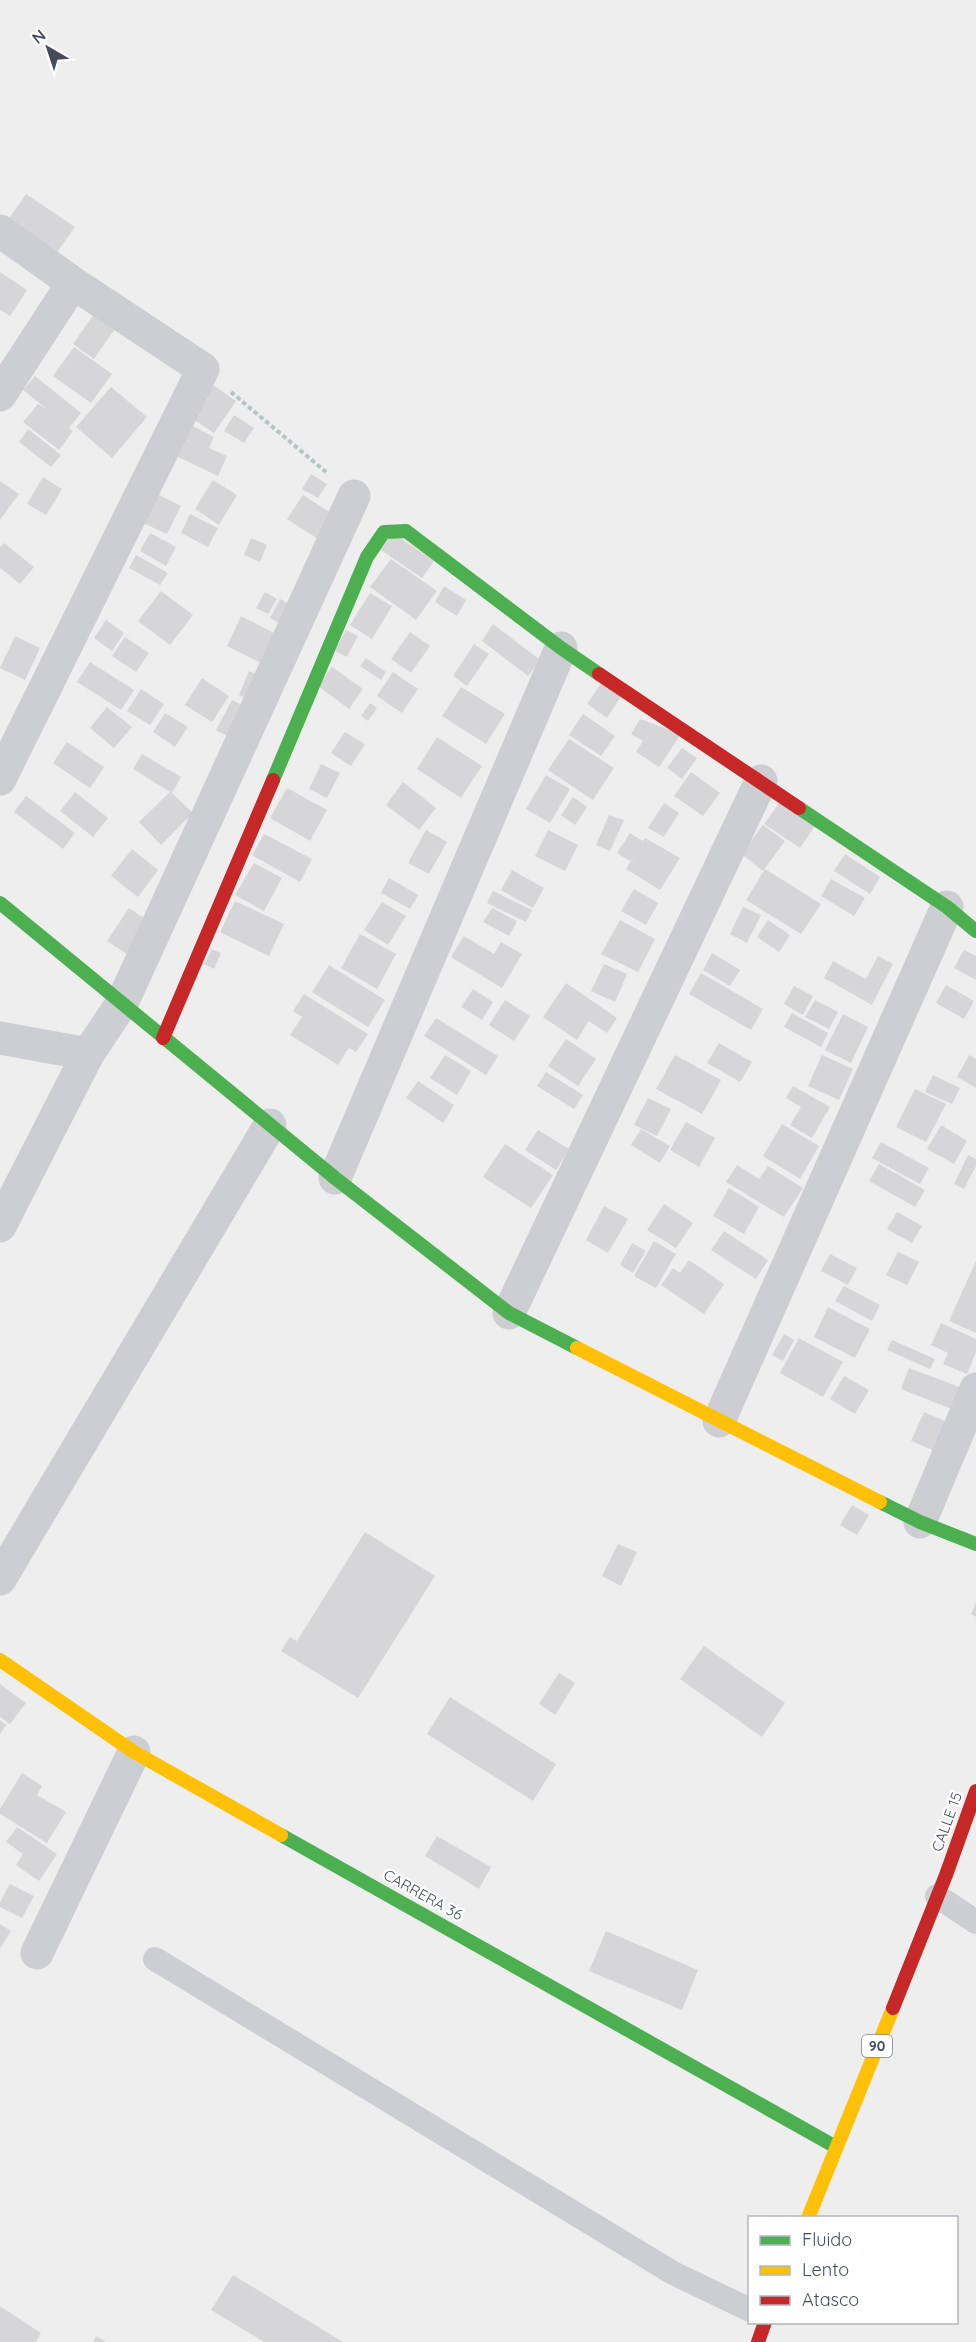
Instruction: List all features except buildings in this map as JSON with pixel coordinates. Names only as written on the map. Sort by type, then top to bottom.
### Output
[{"type":"main road","points":[[163,1038],[367,557],[384,532],[406,531],[561,648],[947,907],[976,931]]},
{"type":"main road","points":[[0,903],[335,1178],[509,1312],[920,1522],[976,1544]]},
{"type":"main road","name":"CARRERA 36","points":[[0,1660],[134,1752],[836,2147]]},
{"type":"main road","name":"CALLE 15","points":[[941,1886],[976,1791]]},
{"type":"main road","name":"CALLE 15","points":[[941,1886],[976,1822]]},
{"type":"main road","name":"90","points":[[808,2216],[941,1886]]},
{"type":"main road","points":[[758,2342],[764,2324]]},
{"type":"street","points":[[0,231],[73,283],[203,369],[0,779]]},
{"type":"street","points":[[0,395],[73,283]]},
{"type":"street","points":[[0,1226],[88,1054],[122,1003],[354,496]]},
{"type":"street","points":[[335,1178],[561,648]]},
{"type":"street","points":[[509,1312],[761,781]]},
{"type":"street","points":[[719,1421],[947,907]]},
{"type":"street","points":[[0,1038],[88,1054]]},
{"type":"street","points":[[0,1579],[270,1125]]},
{"type":"street","points":[[920,1522],[976,1389]]},
{"type":"street","points":[[37,1953],[134,1752]]},
{"type":"lane","points":[[941,1886],[976,1922]]},
{"type":"lane","points":[[155,1959],[673,2273],[748,2309]]},
{"type":"path","points":[[203,369],[354,496]]},
{"type":"traffic: fast","points":[[273,780],[367,557],[384,532],[406,531],[599,674]]},
{"type":"traffic: fast","points":[[799,808],[947,907],[976,931]]},
{"type":"traffic: fast","points":[[0,903],[335,1178],[509,1313],[577,1348]]},
{"type":"traffic: fast","points":[[880,1502],[920,1522],[976,1544]]},
{"type":"traffic: fast","points":[[281,1835],[836,2147]]},
{"type":"traffic: slow","points":[[577,1348],[880,1502]]},
{"type":"traffic: slow","points":[[0,1660],[134,1752],[281,1835]]},
{"type":"traffic: slow","points":[[809,2216],[893,2008]]},
{"type":"traffic: jam","points":[[599,674],[799,808]]},
{"type":"traffic: jam","points":[[163,1038],[273,780]]},
{"type":"traffic: jam","points":[[893,2008],[946,1875],[976,1791]]},
{"type":"traffic: jam","points":[[758,2342],[764,2324]]}]
